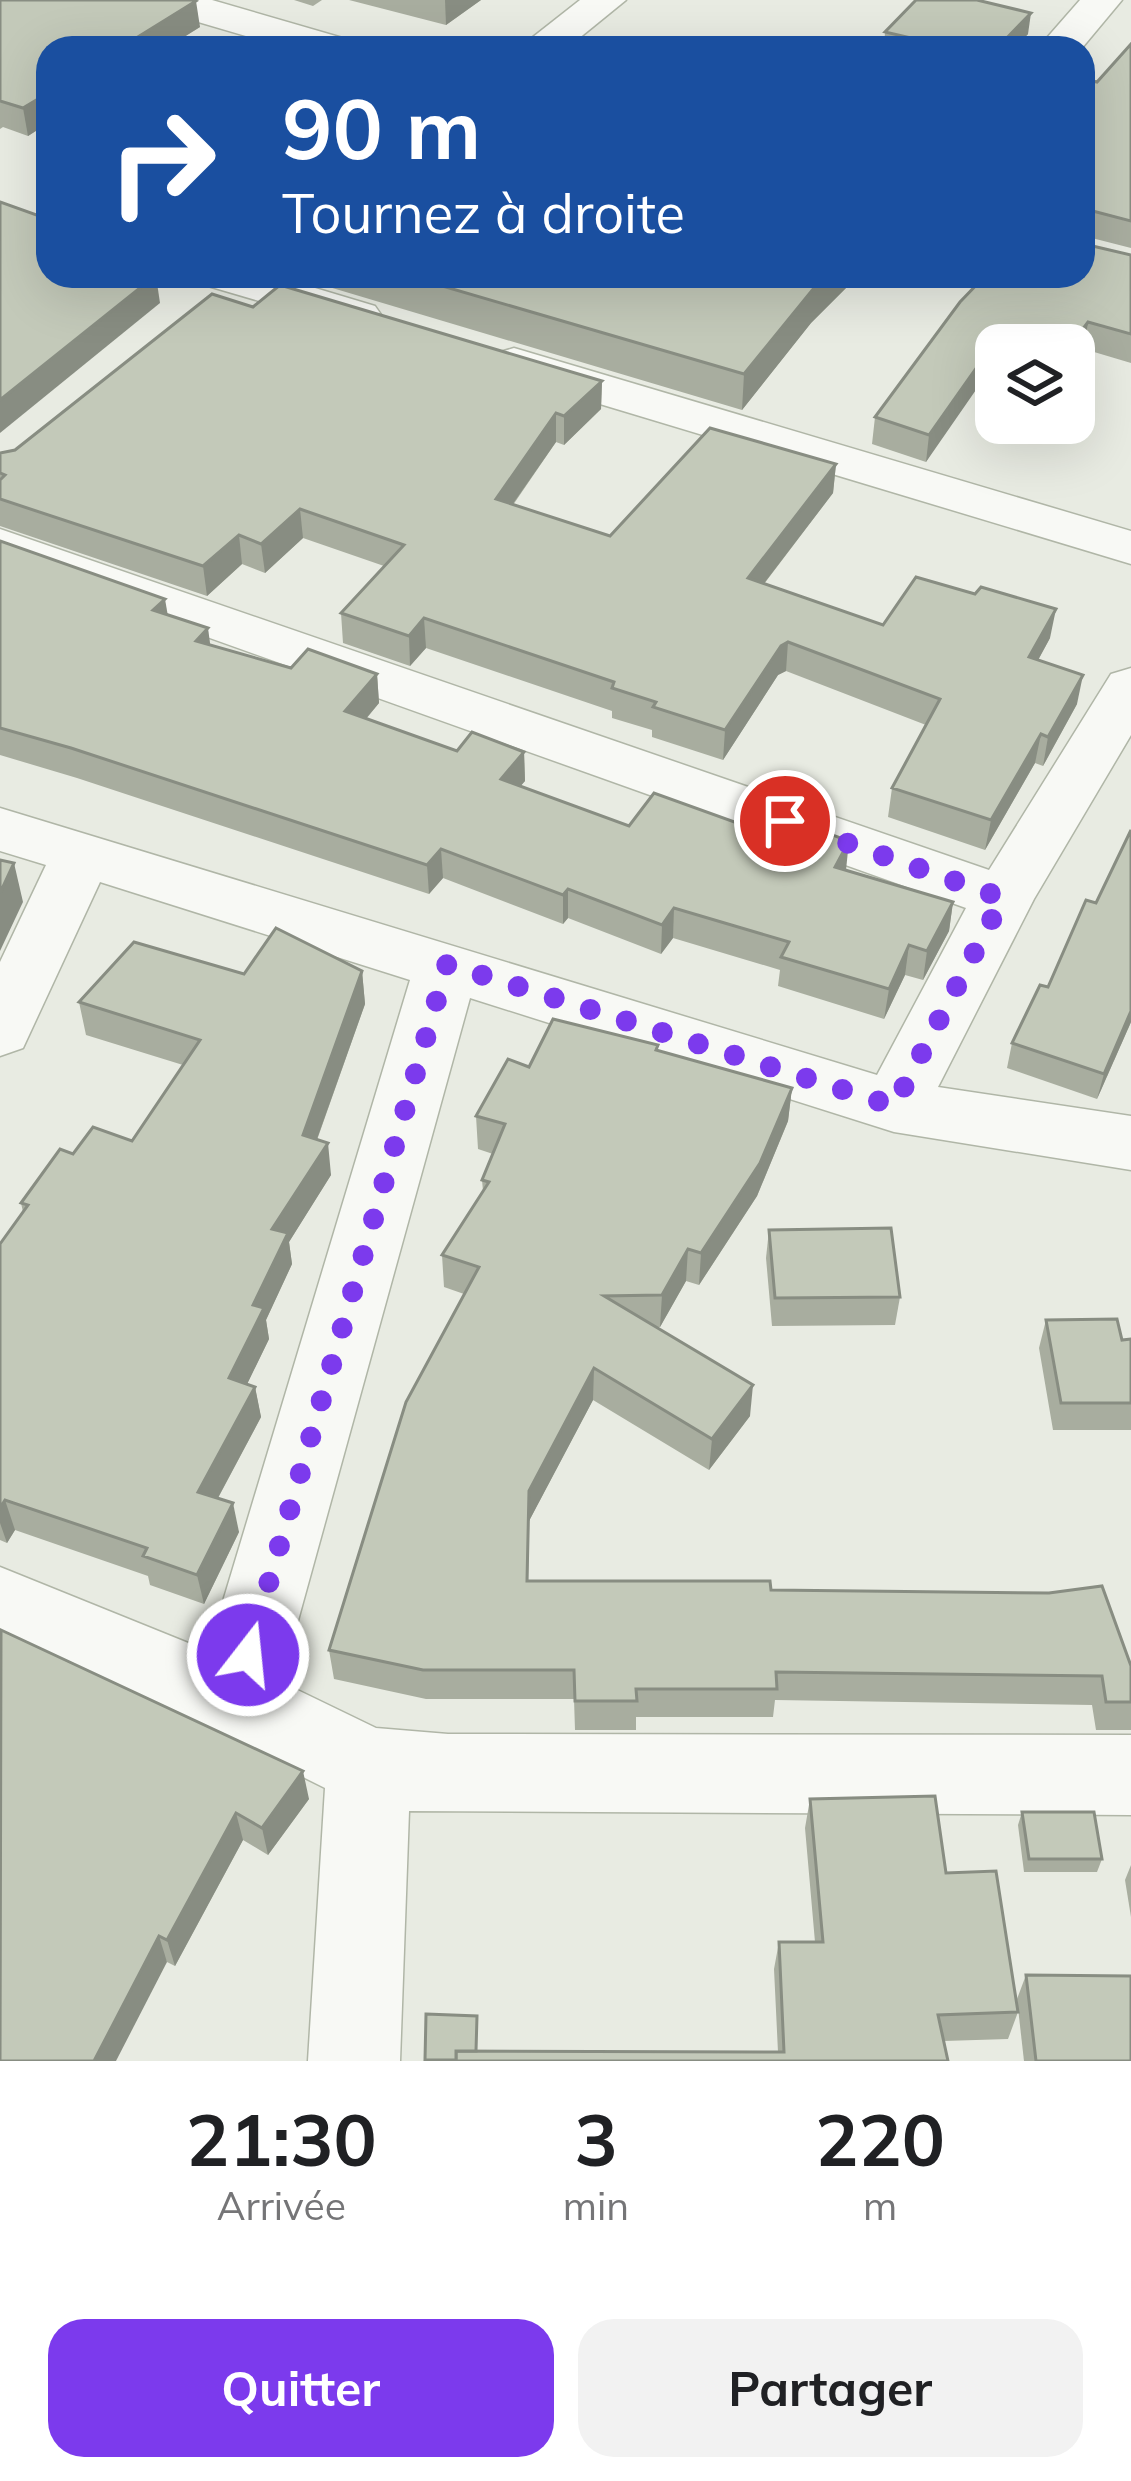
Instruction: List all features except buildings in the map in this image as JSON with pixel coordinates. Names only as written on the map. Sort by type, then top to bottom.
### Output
[{"type":"street","points":[[168,0],[290,36]]},
{"type":"street","points":[[557,36],[606,0]]},
{"type":"street","points":[[1070,36],[1102,0]]},
{"type":"street","points":[[240,288],[413,332]]},
{"type":"street","points":[[480,352],[1131,548]]},
{"type":"street","points":[[0,545],[1003,898]]},
{"type":"street","points":[[894,1106],[1003,898],[1131,687]]},
{"type":"street","points":[[0,829],[894,1106],[1131,1143]]},
{"type":"street","points":[[0,1031],[82,855]]},
{"type":"street","points":[[234,1701],[447,964]]},
{"type":"street","points":[[0,1603],[234,1701],[369,1767],[448,1774],[1131,1775]]},
{"type":"street","points":[[354,2061],[369,1767]]},
{"type":"route","points":[[248,1655],[447,964],[894,1106],[1003,898],[785,821]]}]
